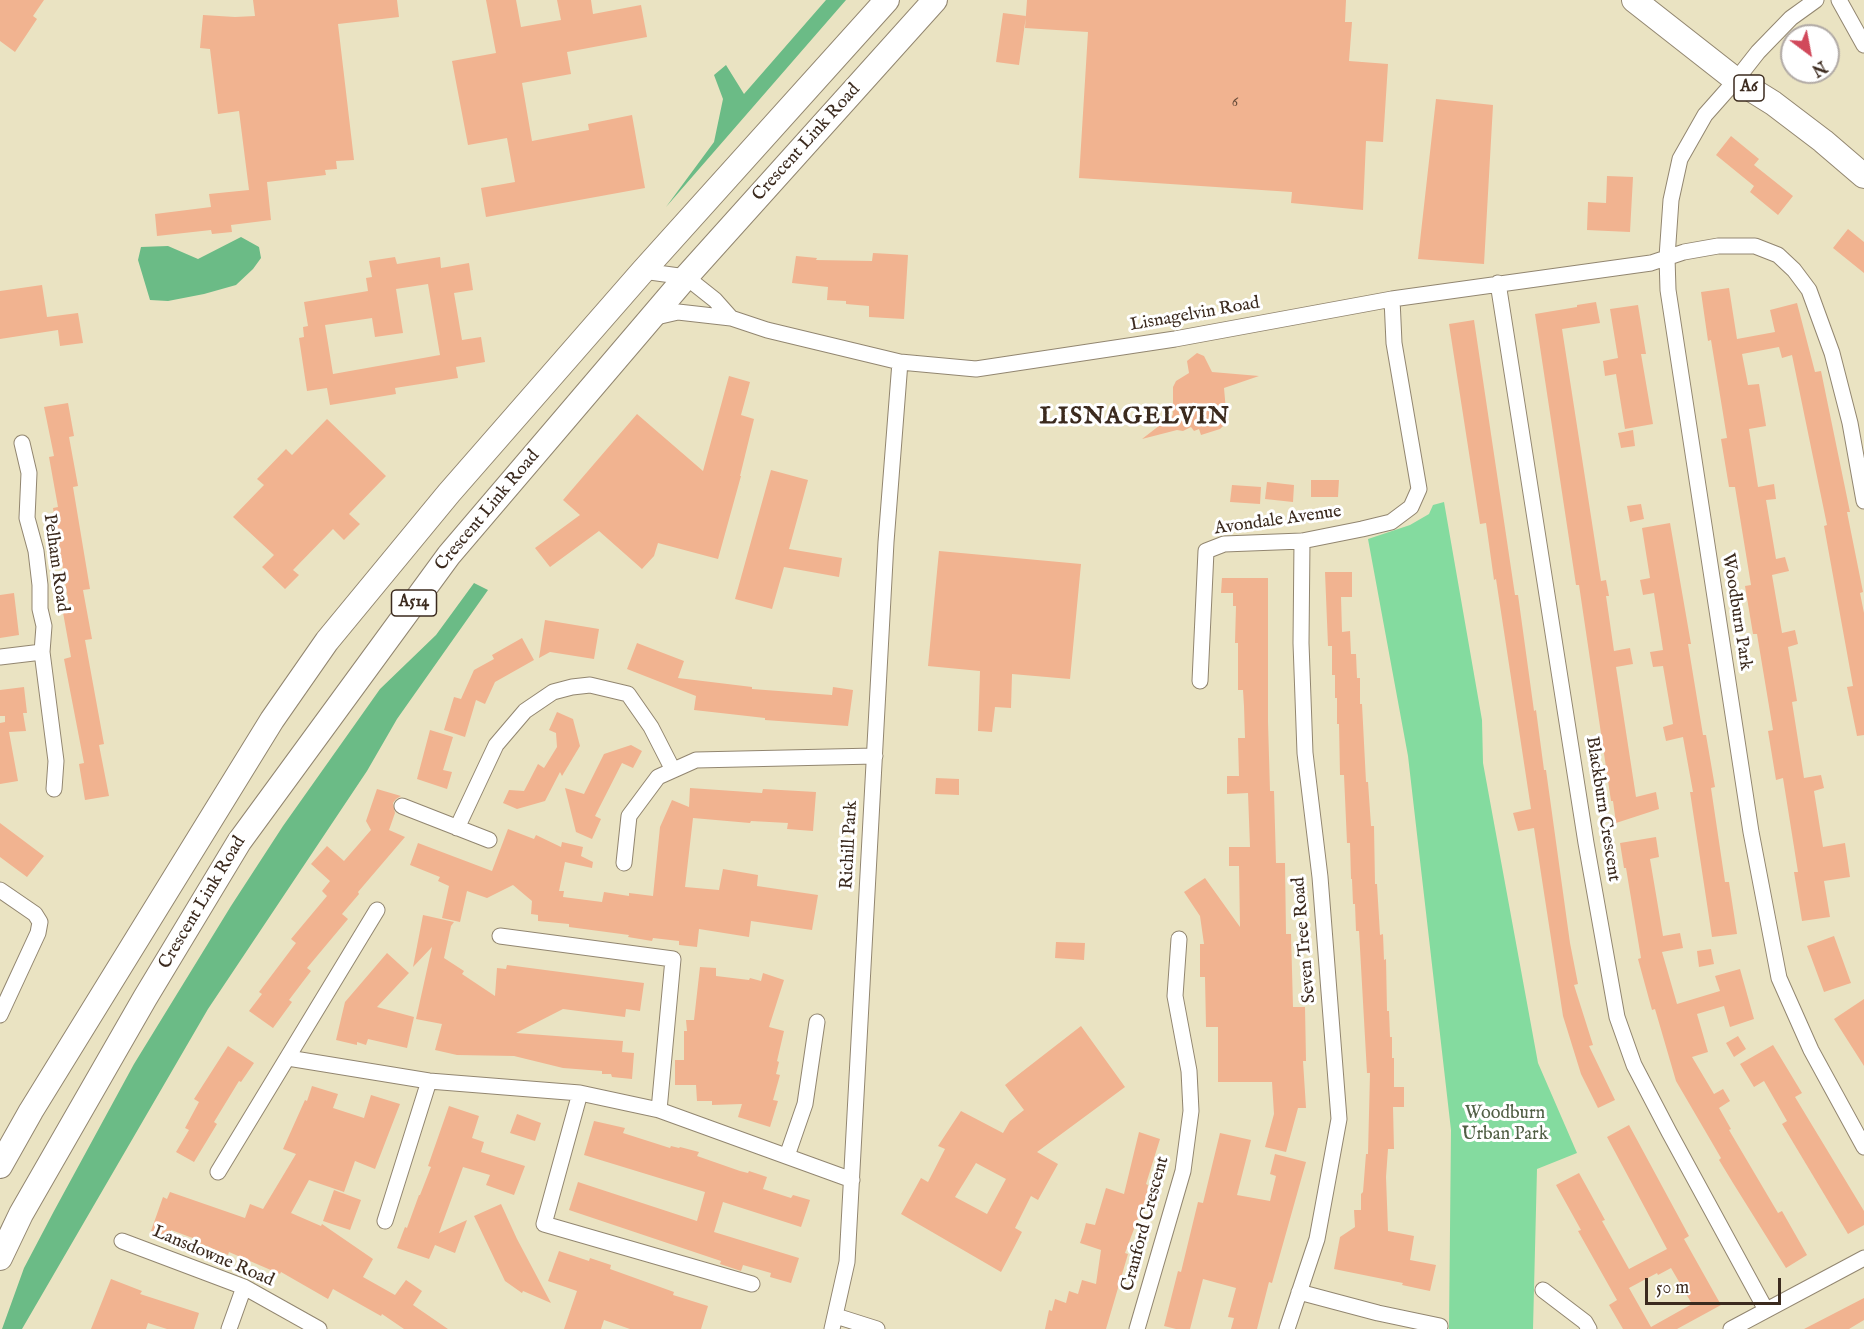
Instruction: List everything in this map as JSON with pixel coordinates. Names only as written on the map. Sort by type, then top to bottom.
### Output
[{"type":"highway","name":"Crescent Link Road","points":[[0,1166],[281,705],[314,659],[449,493],[643,271],[887,0]]},
{"type":"highway","name":"Crescent Link Road","points":[[0,1258],[21,1214],[239,842],[449,555],[686,277],[935,0]]},
{"type":"highway","name":"A6","points":[[1634,0],[1736,80],[1789,116],[1864,176]]},
{"type":"street","name":"Woodburn Park","points":[[1816,0],[1791,18],[1764,44],[1705,115],[1680,159],[1671,200],[1667,257],[1668,291],[1745,798],[1779,978],[1811,1050],[1864,1147]]},
{"type":"street","points":[[1839,0],[1864,45]]},
{"type":"street","name":"Lisnagelvin Road","points":[[652,318],[678,312],[731,318],[767,330],[900,362],[976,369],[1174,339],[1392,299],[1651,263],[1684,252],[1718,246],[1755,246],[1778,255],[1794,270],[1809,290],[1857,422],[1864,501]]},
{"type":"street","points":[[643,271],[686,277]]},
{"type":"street","name":"Lisnagelvin Road","points":[[686,277],[715,300],[731,318]]},
{"type":"street","name":"Blackburn Crescent","points":[[1498,283],[1586,843],[1617,1017],[1634,1065],[1668,1132],[1766,1310]]},
{"type":"street","name":"Avondale Avenue","points":[[1200,681],[1206,551],[1224,544],[1302,541],[1391,522],[1411,507],[1419,489],[1394,343],[1392,299]]},
{"type":"street","name":"Richill Park","points":[[834,1322],[847,1262],[886,542],[900,362]]},
{"type":"street","name":"Pelham Road","points":[[22,443],[29,473],[27,518],[36,551],[40,609],[44,627],[42,652],[56,761],[54,789]]},
{"type":"street","name":"Seven Tree Road","points":[[1287,1329],[1317,1239],[1339,1119],[1320,877],[1305,753],[1301,644],[1302,541]]},
{"type":"street","points":[[0,657],[42,652]]},
{"type":"street","points":[[457,828],[496,745],[525,711],[553,692],[591,685],[628,694],[651,727],[673,770]]},
{"type":"street","points":[[624,863],[629,816],[658,777],[696,760],[875,756]]},
{"type":"street","points":[[402,806],[489,840]]},
{"type":"street","points":[[0,890],[35,914],[40,922],[38,933],[0,1015]]},
{"type":"street","points":[[218,1172],[377,910]]},
{"type":"street","points":[[500,936],[673,959],[659,1110]]},
{"type":"street","name":"Cranford Crescent","points":[[1137,1329],[1183,1170],[1191,1111],[1189,1071],[1175,996],[1179,939]]},
{"type":"street","points":[[787,1156],[805,1104],[817,1022]]},
{"type":"street","points":[[288,1058],[429,1081],[580,1093],[659,1110],[852,1180]]},
{"type":"street","points":[[385,1221],[429,1081]]},
{"type":"street","points":[[580,1093],[544,1224],[752,1284]]},
{"type":"street","name":"Lansdowne Road","points":[[122,1242],[244,1287],[319,1329]]},
{"type":"street","points":[[1731,1329],[1864,1258]]},
{"type":"street","points":[[229,1329],[244,1287]]},
{"type":"street","points":[[1543,1290],[1585,1322],[1589,1329]]},
{"type":"street","points":[[1299,1292],[1440,1326]]},
{"type":"street","points":[[834,1322],[877,1329]]},
{"type":"green space","points":[[826,0],[846,0],[666,207],[714,142],[723,99],[714,75],[726,65],[744,94]]},
{"type":"green space","points":[[241,237],[259,247],[261,258],[236,285],[168,301],[150,300],[138,260],[141,247],[168,246],[198,259]]},
{"type":"green space","name":"Woodburn Urban Park","points":[[1444,502],[1482,720],[1483,763],[1538,1063],[1577,1153],[1537,1169],[1533,1329],[1449,1329],[1451,1130],[1408,756],[1368,539],[1410,525],[1429,514],[1433,505]]},
{"type":"green space","points":[[474,583],[488,590],[397,719],[367,771],[208,1009],[22,1329],[2,1329],[24,1268],[54,1211],[134,1064],[231,906],[283,826],[380,689],[436,635]]},
{"type":"building","points":[[0,0],[44,0],[33,16],[37,19],[15,52],[0,41]]},
{"type":"building","points":[[253,0],[397,0],[399,17],[338,24],[354,160],[336,161],[337,169],[325,170],[326,175],[267,182],[271,220],[231,225],[232,232],[212,234],[211,230],[157,236],[155,214],[211,207],[209,194],[249,190],[239,111],[218,114],[210,49],[200,48],[203,15],[255,16]]},
{"type":"building","points":[[486,0],[516,0],[521,27],[561,20],[557,0],[591,0],[593,14],[641,5],[647,37],[567,52],[571,74],[522,83],[532,141],[589,130],[588,124],[632,115],[645,188],[486,217],[481,188],[515,182],[507,138],[468,145],[452,61],[496,53]]},
{"type":"building","points":[[1027,0],[1346,0],[1345,22],[1352,22],[1349,61],[1388,64],[1383,142],[1366,141],[1363,210],[1291,203],[1292,192],[1079,178],[1088,32],[1025,28]]},
{"type":"building","points":[[1003,13],[1026,16],[1019,65],[996,62]]},
{"type":"building","points":[[1436,99],[1493,105],[1484,264],[1418,259]]},
{"type":"building","points":[[1731,136],[1759,159],[1754,165],[1793,196],[1778,215],[1750,192],[1754,186],[1716,155]]},
{"type":"building","points":[[1607,176],[1633,177],[1630,232],[1587,230],[1588,202],[1606,203]]},
{"type":"building","points":[[1848,229],[1864,242],[1864,273],[1833,248]]},
{"type":"building","points":[[873,253],[908,255],[904,319],[869,317],[869,306],[827,300],[828,287],[792,283],[796,256],[817,258],[816,260],[872,261]]},
{"type":"building","points":[[395,257],[397,264],[440,257],[441,268],[469,263],[473,290],[454,293],[462,340],[481,337],[485,362],[456,367],[458,378],[395,388],[396,394],[330,405],[327,388],[307,391],[299,338],[304,337],[303,327],[308,326],[304,302],[368,291],[366,278],[372,277],[369,261]],"holes":[[[428,284],[440,355],[333,374],[325,325],[372,318],[375,337],[403,333],[396,289]]]},
{"type":"building","points":[[42,285],[47,317],[78,313],[83,343],[60,346],[58,330],[0,339],[0,291]]},
{"type":"building","points":[[1729,288],[1737,339],[1775,332],[1770,310],[1797,303],[1815,372],[1821,371],[1850,512],[1847,512],[1863,592],[1860,593],[1864,613],[1864,735],[1857,736],[1847,687],[1853,686],[1824,526],[1827,525],[1792,355],[1782,358],[1779,347],[1742,354],[1748,385],[1759,384],[1766,426],[1749,429],[1758,487],[1774,484],[1776,499],[1766,500],[1776,559],[1785,557],[1789,571],[1772,575],[1782,633],[1795,630],[1798,644],[1788,647],[1797,701],[1792,702],[1804,778],[1821,775],[1824,788],[1814,791],[1823,847],[1845,843],[1850,877],[1824,881],[1830,917],[1802,921],[1794,872],[1798,872],[1783,778],[1776,780],[1768,731],[1773,730],[1757,634],[1753,634],[1745,586],[1751,585],[1735,487],[1729,487],[1721,439],[1727,438],[1701,292]]},
{"type":"building","points":[[1596,302],[1600,323],[1562,329],[1601,581],[1606,580],[1609,596],[1606,596],[1614,651],[1630,648],[1633,664],[1616,667],[1636,797],[1656,792],[1659,809],[1616,823],[1579,585],[1576,585],[1535,314]]},
{"type":"building","points":[[1638,305],[1646,354],[1641,354],[1653,424],[1625,429],[1616,374],[1605,376],[1603,361],[1618,358],[1610,309]]},
{"type":"building","points":[[1474,320],[1515,595],[1518,595],[1534,711],[1536,710],[1544,770],[1546,770],[1570,943],[1578,984],[1574,985],[1593,1045],[1589,1046],[1615,1100],[1598,1108],[1581,1074],[1563,1016],[1534,828],[1518,831],[1513,813],[1531,809],[1496,579],[1494,580],[1486,523],[1480,524],[1449,324]]},
{"type":"building","points":[[1197,353],[1204,356],[1212,372],[1259,376],[1224,388],[1227,422],[1220,429],[1201,435],[1199,429],[1194,431],[1191,427],[1183,431],[1177,430],[1142,439],[1173,415],[1173,387],[1176,381],[1189,373],[1187,361]]},
{"type":"building","points":[[729,376],[750,382],[741,415],[754,419],[718,559],[658,543],[654,556],[642,569],[599,531],[550,567],[535,548],[580,515],[563,500],[637,414],[703,471]]},
{"type":"building","points":[[68,403],[74,436],[69,437],[78,486],[73,487],[90,589],[83,590],[92,639],[85,640],[104,744],[99,745],[109,796],[85,800],[79,764],[84,763],[64,659],[71,657],[62,607],[69,606],[53,508],[58,507],[49,457],[54,456],[44,407]]},
{"type":"building","points":[[327,419],[386,476],[349,514],[360,524],[344,540],[333,529],[293,570],[299,575],[285,589],[262,567],[274,555],[233,517],[264,485],[257,479],[286,449],[292,455]]},
{"type":"building","points":[[1633,430],[1635,446],[1621,448],[1618,433]]},
{"type":"building","points":[[771,470],[808,480],[789,549],[842,558],[839,577],[784,567],[772,609],[735,599]]},
{"type":"building","points":[[1311,480],[1339,480],[1338,497],[1311,497]]},
{"type":"building","points":[[1267,482],[1294,485],[1293,502],[1265,499]]},
{"type":"building","points":[[1232,485],[1261,487],[1260,504],[1230,502]]},
{"type":"building","points":[[1641,504],[1644,519],[1630,522],[1627,506]]},
{"type":"building","points":[[1670,523],[1691,644],[1688,644],[1703,735],[1706,735],[1715,787],[1711,788],[1725,882],[1729,882],[1737,934],[1712,937],[1690,792],[1693,792],[1683,737],[1666,741],[1663,727],[1673,724],[1663,666],[1653,667],[1650,652],[1663,650],[1654,593],[1643,595],[1640,580],[1650,578],[1642,528]]},
{"type":"building","points":[[939,551],[1081,564],[1070,679],[1012,674],[1011,708],[995,707],[992,732],[978,731],[980,671],[928,666]]},
{"type":"building","points":[[1325,572],[1352,572],[1352,597],[1341,597],[1342,632],[1350,631],[1351,654],[1356,654],[1357,678],[1360,678],[1366,782],[1368,782],[1371,826],[1374,826],[1375,884],[1377,884],[1380,935],[1383,934],[1384,960],[1386,959],[1387,1011],[1389,1011],[1390,1037],[1392,1037],[1392,1058],[1394,1058],[1394,1087],[1404,1087],[1404,1107],[1393,1107],[1394,1149],[1388,1149],[1386,1177],[1388,1231],[1414,1236],[1410,1260],[1436,1265],[1430,1291],[1334,1269],[1340,1237],[1355,1227],[1354,1210],[1361,1210],[1366,1154],[1368,1154],[1370,1073],[1367,1073],[1359,931],[1356,931],[1355,904],[1353,904],[1350,843],[1347,843],[1344,775],[1340,775],[1335,675],[1332,675],[1332,646],[1328,646]]},
{"type":"building","points":[[1222,578],[1268,578],[1268,722],[1270,791],[1274,791],[1276,863],[1285,863],[1286,934],[1291,934],[1293,1007],[1305,1007],[1306,1061],[1303,1061],[1306,1108],[1298,1108],[1286,1152],[1265,1147],[1274,1114],[1272,1082],[1218,1082],[1218,1027],[1206,1027],[1205,977],[1200,977],[1200,944],[1204,944],[1200,916],[1184,892],[1205,878],[1240,927],[1239,866],[1229,866],[1229,847],[1250,847],[1248,793],[1227,794],[1227,776],[1239,776],[1238,738],[1245,738],[1244,706],[1243,690],[1238,690],[1238,643],[1235,643],[1236,606],[1233,606],[1233,593],[1221,593]]},
{"type":"building","points":[[14,593],[19,635],[0,638],[0,595]]},
{"type":"building","points":[[545,620],[599,629],[594,659],[550,652],[539,658]]},
{"type":"building","points":[[522,638],[534,660],[495,682],[485,704],[476,700],[465,737],[444,730],[454,697],[461,699],[474,670],[494,659],[492,655]]},
{"type":"building","points":[[637,643],[684,661],[678,678],[752,687],[752,689],[832,695],[833,687],[853,690],[848,726],[765,720],[765,718],[694,710],[696,696],[627,669]]},
{"type":"building","points":[[24,687],[27,713],[23,713],[26,731],[9,732],[18,781],[0,784],[0,723],[5,722],[5,716],[0,716],[0,690]]},
{"type":"building","points":[[557,712],[573,719],[580,746],[562,776],[560,772],[545,801],[517,809],[503,803],[509,790],[524,791],[538,764],[544,768],[557,747],[556,733],[549,730]]},
{"type":"building","points":[[430,730],[453,737],[443,770],[452,772],[447,789],[417,779]]},
{"type":"building","points":[[631,745],[642,751],[633,768],[622,763],[595,816],[601,819],[592,839],[576,832],[565,788],[584,794],[604,754]]},
{"type":"building","points":[[936,778],[959,779],[959,795],[935,794]]},
{"type":"building","points":[[690,788],[762,793],[763,789],[816,792],[813,831],[787,829],[788,823],[751,821],[750,823],[693,818],[685,887],[719,890],[723,869],[758,875],[757,886],[818,895],[812,930],[751,921],[749,937],[699,929],[697,947],[679,945],[679,941],[653,938],[652,941],[628,937],[629,935],[569,927],[569,924],[538,921],[538,915],[531,914],[532,901],[513,885],[487,898],[467,891],[460,922],[442,918],[449,886],[438,881],[440,877],[410,865],[418,843],[492,871],[508,829],[534,839],[536,835],[561,847],[562,842],[583,847],[581,856],[593,862],[592,868],[565,862],[559,891],[564,891],[563,897],[602,902],[604,892],[629,896],[629,893],[653,896],[660,827],[672,800],[689,807]]},
{"type":"building","points":[[377,789],[401,796],[393,803],[395,813],[389,830],[405,837],[342,914],[348,919],[307,968],[311,971],[289,1000],[292,1002],[273,1028],[249,1011],[262,994],[259,992],[296,943],[291,939],[327,896],[322,891],[330,881],[311,864],[327,846],[344,861],[371,830],[366,821]]},
{"type":"building","points":[[0,823],[44,856],[27,877],[0,857]]},
{"type":"building","points":[[1656,837],[1659,857],[1650,859],[1663,936],[1680,933],[1683,948],[1662,952],[1677,1004],[1720,991],[1715,976],[1740,969],[1754,1019],[1730,1027],[1724,1006],[1697,1014],[1708,1052],[1692,1057],[1714,1094],[1723,1089],[1730,1101],[1719,1108],[1731,1129],[1729,1130],[1778,1213],[1782,1211],[1807,1255],[1786,1268],[1719,1160],[1721,1158],[1676,1081],[1655,1009],[1652,1010],[1638,959],[1641,958],[1620,843]]},
{"type":"building","points":[[423,915],[454,922],[451,926],[444,958],[464,971],[462,974],[495,996],[497,968],[506,969],[507,965],[644,983],[640,1011],[626,1009],[625,1017],[563,1009],[516,1033],[623,1041],[622,1052],[634,1053],[632,1079],[612,1077],[611,1074],[602,1074],[602,1071],[563,1068],[514,1056],[457,1055],[435,1050],[442,1024],[416,1019],[432,947],[413,967]]},
{"type":"building","points":[[1834,936],[1851,983],[1824,992],[1807,946]]},
{"type":"building","points":[[1056,942],[1085,943],[1084,960],[1055,958]]},
{"type":"building","points":[[1711,949],[1714,964],[1699,967],[1697,951]]},
{"type":"building","points":[[387,953],[409,973],[377,1007],[414,1017],[407,1048],[368,1039],[366,1045],[336,1040],[345,1002]]},
{"type":"building","points":[[700,967],[716,968],[716,976],[761,981],[763,973],[784,980],[769,1027],[784,1031],[777,1061],[779,1062],[776,1074],[780,1075],[773,1100],[778,1101],[770,1127],[738,1117],[742,1104],[712,1105],[712,1101],[697,1101],[696,1085],[675,1085],[675,1060],[684,1060],[684,1031],[687,1031],[686,1020],[694,1020]]},
{"type":"building","points":[[1864,999],[1864,1066],[1834,1019]]},
{"type":"building","points":[[1081,1026],[1125,1087],[1037,1152],[1058,1164],[1038,1200],[1031,1196],[1015,1228],[1022,1232],[1001,1272],[901,1214],[921,1178],[928,1182],[945,1149],[938,1146],[961,1111],[1003,1133],[1010,1121],[1024,1110],[1005,1085]],"holes":[[[976,1163],[1006,1179],[987,1214],[955,1197]]]},
{"type":"building","points":[[1738,1036],[1746,1049],[1734,1057],[1726,1043]]},
{"type":"building","points":[[1773,1045],[1802,1093],[1795,1097],[1864,1211],[1864,1225],[1848,1234],[1782,1124],[1787,1121],[1764,1081],[1754,1087],[1740,1064]]},
{"type":"building","points":[[228,1046],[254,1063],[241,1082],[239,1081],[214,1122],[217,1124],[194,1162],[176,1152],[189,1130],[185,1128],[199,1102],[194,1099]]},
{"type":"building","points":[[312,1086],[338,1094],[333,1108],[364,1118],[371,1095],[400,1104],[375,1169],[355,1161],[344,1192],[309,1180],[291,1213],[321,1226],[322,1224],[373,1259],[363,1277],[395,1295],[406,1280],[422,1291],[413,1305],[448,1329],[404,1329],[382,1314],[381,1316],[333,1289],[328,1299],[281,1272],[280,1274],[229,1252],[228,1255],[197,1242],[198,1240],[171,1230],[168,1237],[151,1231],[163,1197],[167,1199],[170,1192],[245,1218],[250,1204],[263,1209],[296,1154],[283,1149]]},
{"type":"building","points":[[449,1106],[479,1116],[472,1138],[484,1142],[481,1152],[525,1166],[514,1195],[486,1185],[490,1175],[463,1167],[439,1233],[467,1220],[455,1253],[435,1245],[429,1259],[397,1248],[431,1167],[428,1166]]},
{"type":"building","points":[[517,1114],[541,1123],[535,1141],[510,1133]]},
{"type":"building","points":[[594,1121],[625,1128],[623,1133],[670,1148],[671,1146],[680,1147],[699,1152],[697,1156],[740,1171],[748,1173],[749,1171],[767,1177],[763,1189],[791,1198],[793,1195],[810,1200],[801,1227],[723,1202],[714,1232],[799,1258],[791,1283],[770,1277],[771,1273],[743,1265],[741,1271],[720,1264],[721,1261],[569,1210],[578,1182],[697,1221],[705,1192],[584,1155]]},
{"type":"building","points":[[1629,1125],[1689,1236],[1684,1239],[1721,1305],[1677,1329],[1623,1329],[1609,1305],[1617,1300],[1578,1231],[1581,1230],[1556,1185],[1579,1173],[1629,1269],[1667,1249],[1607,1137]],"holes":[[[1671,1268],[1692,1304],[1651,1327],[1629,1288]]]},
{"type":"building","points":[[1139,1132],[1160,1139],[1146,1184],[1148,1185],[1147,1194],[1125,1253],[1128,1254],[1106,1329],[1045,1329],[1049,1310],[1052,1311],[1055,1299],[1066,1303],[1069,1291],[1078,1294],[1082,1280],[1096,1284],[1101,1250],[1080,1243],[1086,1223],[1095,1225],[1106,1188],[1124,1194]]},
{"type":"building","points":[[1220,1133],[1251,1140],[1237,1195],[1270,1201],[1276,1176],[1270,1174],[1275,1154],[1306,1162],[1272,1283],[1269,1282],[1257,1329],[1231,1329],[1234,1318],[1228,1317],[1236,1288],[1203,1279],[1190,1329],[1164,1326],[1178,1271],[1181,1272],[1198,1202],[1203,1203]]},
{"type":"building","points":[[334,1190],[361,1200],[350,1230],[323,1221]]},
{"type":"building","points":[[501,1204],[551,1303],[523,1291],[522,1293],[505,1281],[474,1216]]},
{"type":"building","points":[[559,1251],[589,1261],[590,1258],[611,1265],[610,1269],[674,1292],[673,1295],[708,1306],[701,1329],[630,1329],[604,1320],[601,1329],[564,1329],[577,1291],[548,1281]]},
{"type":"building","points":[[111,1279],[142,1291],[140,1294],[199,1313],[194,1329],[167,1329],[148,1323],[146,1329],[91,1329]]},
{"type":"building","points":[[1864,1298],[1864,1320],[1849,1329],[1804,1329]]},
{"type":"district","name":"LISNAGELVIN","points":[[1135,418]]}]
